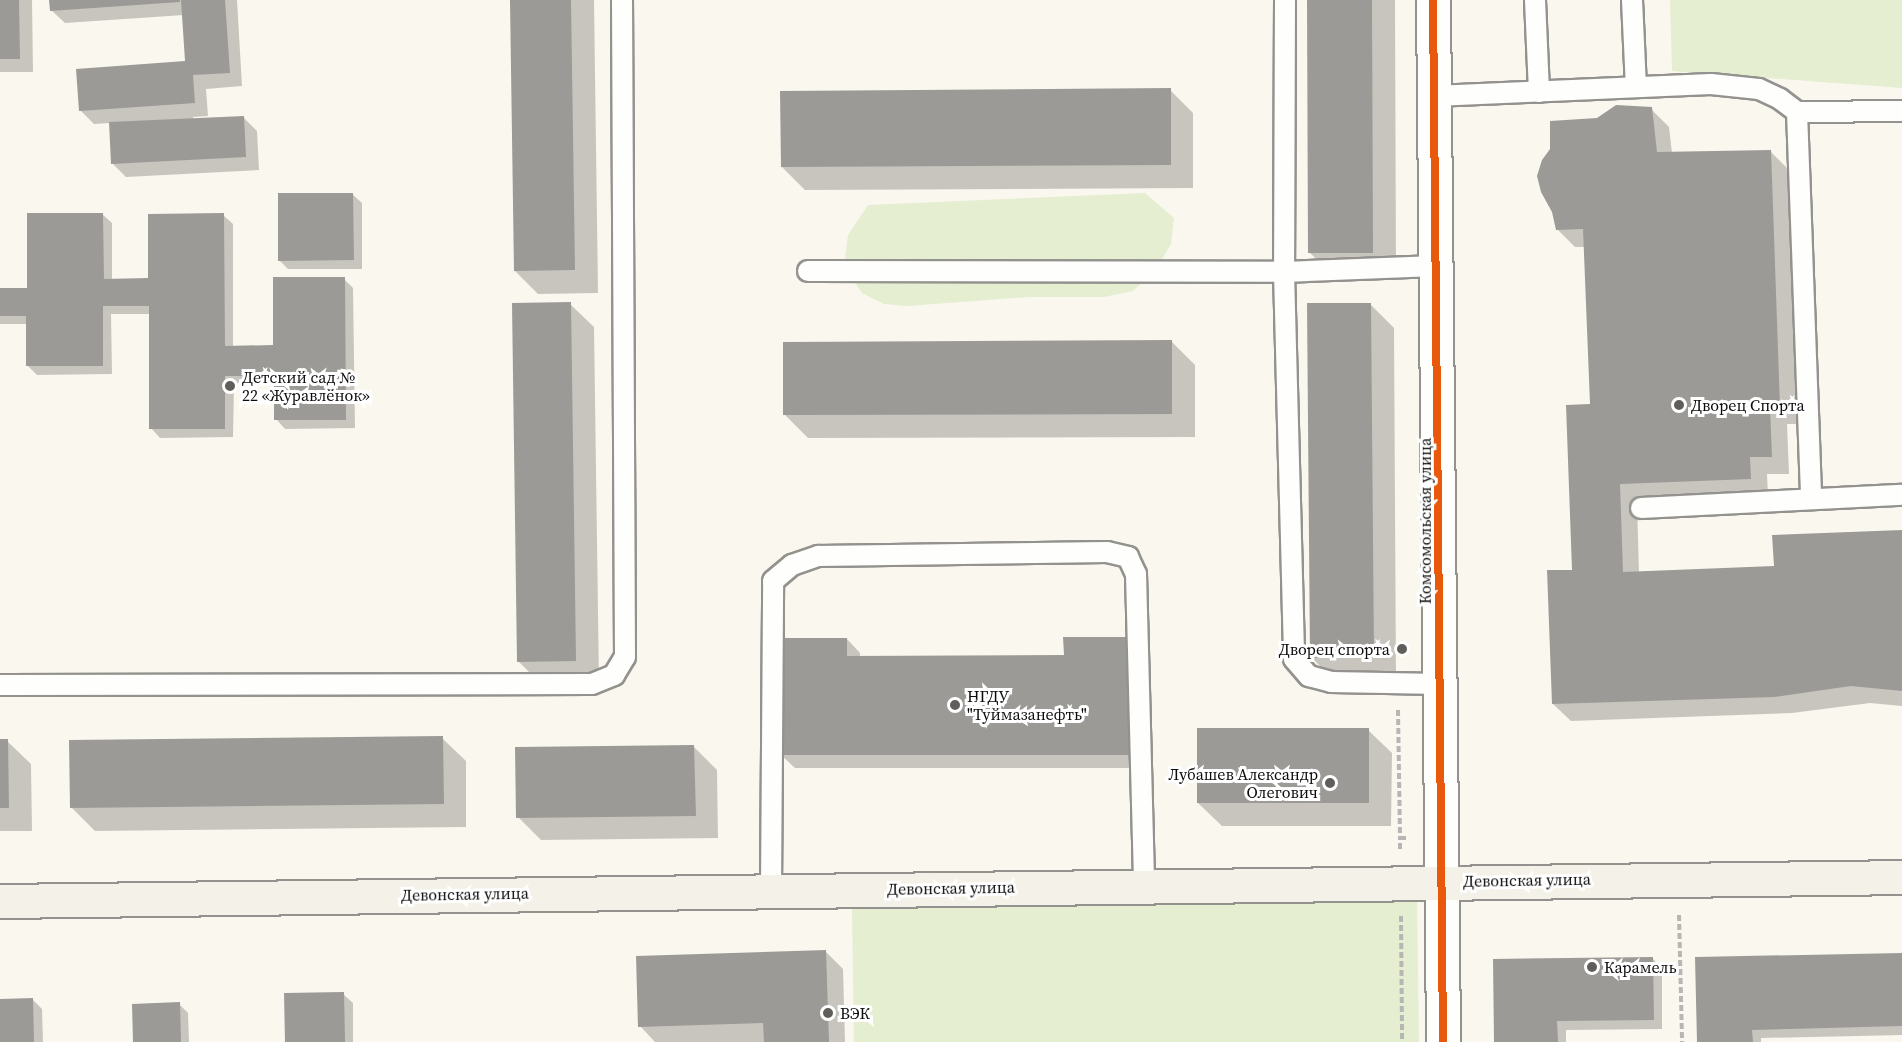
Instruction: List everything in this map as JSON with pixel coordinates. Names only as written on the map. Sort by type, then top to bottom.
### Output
[{"type":"main road","name":"Девонская улица","points":[[0,901],[1442,881],[1902,877]]},
{"type":"street","name":"Комсомольская улица","points":[[1433,0],[1443,1042]]},
{"type":"lane","points":[[0,685],[592,684],[615,675],[625,657],[622,0]]},
{"type":"lane","points":[[1285,0],[1284,272],[1294,659],[1309,676],[1331,682],[1440,684]]},
{"type":"lane","points":[[1535,0],[1539,92]]},
{"type":"lane","points":[[1632,0],[1636,87]]},
{"type":"lane","points":[[1434,96],[1711,84],[1759,89],[1780,99],[1797,112],[1902,111]]},
{"type":"lane","points":[[1797,112],[1812,499]]},
{"type":"lane","points":[[808,271],[1284,272],[1436,266]]},
{"type":"lane","points":[[1641,508],[1902,495]]},
{"type":"lane","points":[[771,890],[773,581],[792,565],[818,556],[957,554],[1107,552],[1128,557],[1136,574],[1144,885]]},
{"type":"path","points":[[1397,683],[1400,838]]},
{"type":"path","points":[[1679,908],[1683,1042]]},
{"type":"green space","points":[[1670,0],[1902,0],[1902,88],[1672,71]]},
{"type":"green space","points":[[1145,193],[1174,218],[1171,244],[1155,271],[1133,291],[1104,297],[1029,297],[907,306],[884,304],[862,293],[844,266],[848,235],[868,205]]},
{"type":"green space","points":[[1417,900],[1419,1042],[854,1042],[852,909]]},
{"type":"building","points":[[0,0],[19,0],[20,59],[0,59]]},
{"type":"building","points":[[49,0],[180,0],[180,2],[50,11]]},
{"type":"building","points":[[181,0],[225,0],[230,73],[193,75],[195,103],[79,111],[76,69],[185,61]]},
{"type":"building","points":[[510,0],[571,0],[575,270],[514,271]]},
{"type":"building","points":[[1307,0],[1372,0],[1373,253],[1308,253]]},
{"type":"building","points":[[1171,88],[1171,165],[781,167],[780,91]]},
{"type":"building","name":"Дворец Спорта","points":[[1616,105],[1652,107],[1657,152],[1771,150],[1780,407],[1770,407],[1772,457],[1750,457],[1751,479],[1620,484],[1623,572],[1774,566],[1772,535],[1902,530],[1902,691],[1851,686],[1774,697],[1552,704],[1547,570],[1572,570],[1566,405],[1590,404],[1583,229],[1556,230],[1552,212],[1541,192],[1537,176],[1542,160],[1550,149],[1550,121],[1597,118]]},
{"type":"building","points":[[244,116],[246,157],[111,164],[109,122]]},
{"type":"building","points":[[278,193],[353,193],[354,260],[278,261]]},
{"type":"building","points":[[27,213],[103,213],[104,279],[148,278],[148,214],[224,213],[225,346],[273,345],[273,277],[345,277],[346,420],[274,420],[274,376],[225,376],[225,429],[149,429],[149,306],[103,306],[103,366],[26,366],[26,316],[0,316],[0,288],[27,288]]},
{"type":"building","points":[[571,302],[576,661],[517,662],[512,303]]},
{"type":"building","points":[[1307,303],[1371,303],[1374,658],[1310,658]]},
{"type":"building","points":[[1172,340],[1172,414],[783,415],[783,342]]},
{"type":"building","name":"НГДУ \"Туймазанефть\"","points":[[1063,637],[1131,637],[1132,755],[780,755],[779,638],[847,638],[847,656],[1064,655]]},
{"type":"building","points":[[1197,728],[1369,728],[1369,803],[1197,803]]},
{"type":"building","points":[[443,736],[444,804],[70,808],[69,740]]},
{"type":"building","points":[[0,739],[8,739],[9,808],[0,808]]},
{"type":"building","points":[[694,745],[696,816],[516,818],[515,747]]},
{"type":"building","points":[[826,950],[829,1042],[764,1042],[763,1023],[638,1027],[636,956]]},
{"type":"building","points":[[1902,953],[1902,1026],[1752,1030],[1753,1042],[1697,1042],[1695,957]]},
{"type":"building","points":[[1653,957],[1654,1020],[1557,1021],[1558,1042],[1494,1042],[1493,959]]},
{"type":"building","points":[[344,992],[345,1042],[285,1042],[284,993]]},
{"type":"building","points":[[33,998],[34,1042],[0,1042],[0,999]]},
{"type":"building","points":[[180,1002],[181,1042],[133,1042],[132,1004]]},
{"type":"cycle path","points":[[1433,0],[1443,1042]]},
{"type":"place","name":"Детский сад № 22 «Журавлёнок»","points":[[230,386]]},
{"type":"place","name":"Дворец Спорта","points":[[1679,405]]},
{"type":"place","name":"Дворец спорта","points":[[1402,649]]},
{"type":"place","name":"НГДУ \"Туймазанефть\"","points":[[955,705]]},
{"type":"place","name":"Лубашев Александр Олегович","points":[[1330,783]]},
{"type":"place","name":"Карамель","points":[[1592,967]]},
{"type":"place","name":"ВЭК","points":[[828,1013]]}]
